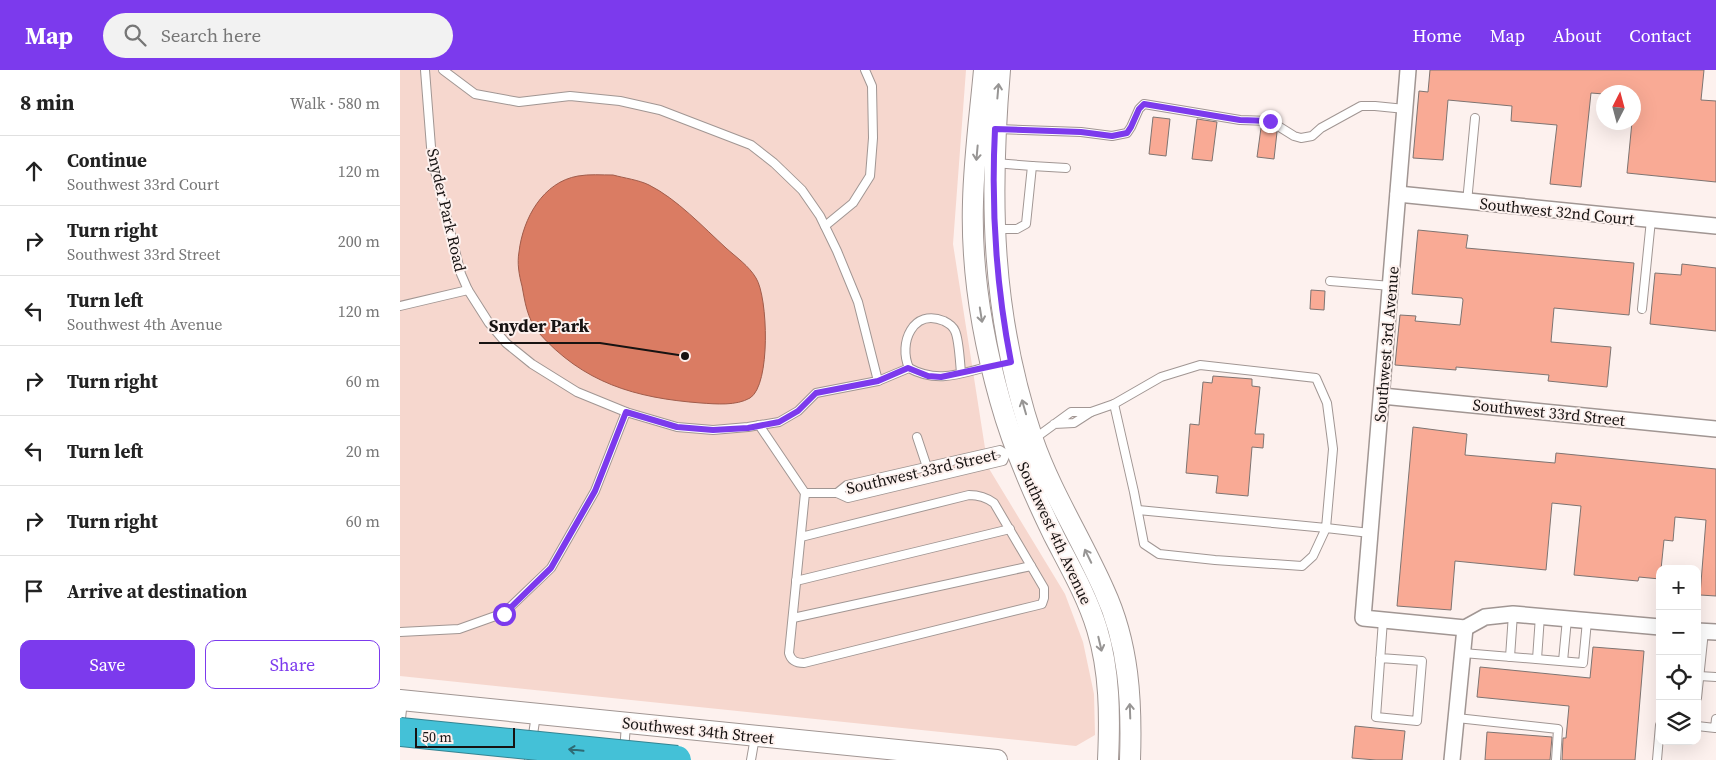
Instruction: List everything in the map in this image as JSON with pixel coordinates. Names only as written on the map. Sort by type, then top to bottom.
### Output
[{"type":"highway","points":[[400,732],[677,760]]},
{"type":"street","name":"Southwest 4th Avenue","points":[[984,70],[973,202],[974,253],[979,303],[987,350],[1001,364]]},
{"type":"street","name":"Southwest 4th Avenue","points":[[1000,70],[994,162],[996,269],[1002,317],[1000,400],[1035,496],[1086,598],[1097,630],[1105,664],[1110,709],[1108,760]]},
{"type":"street","name":"Southwest 3rd Avenue","points":[[1383,620],[1363,618],[1408,70]]},
{"type":"street","name":"Southwest 32nd Court","points":[[1398,194],[1716,226]]},
{"type":"street","name":"Southwest 33rd Street","points":[[1382,396],[1716,429]]},
{"type":"street","name":"Southwest 4th Avenue","points":[[1019,448],[1050,481],[1105,591],[1121,636],[1129,685],[1130,760]]},
{"type":"street","points":[[1383,620],[1465,628],[1486,617],[1514,614],[1656,627]]},
{"type":"street","points":[[1452,760],[1465,628]]},
{"type":"street","name":"Southwest 34th Street","points":[[401,700],[997,760]]},
{"type":"lane","name":"Snyder Park Road","points":[[425,70],[431,147],[435,171],[461,274],[468,290]]},
{"type":"lane","points":[[443,70],[475,94],[518,102],[570,96],[620,101],[660,110],[751,145],[774,163],[802,190],[825,226],[858,302],[878,381]]},
{"type":"lane","points":[[825,226],[853,203],[870,176],[874,138],[872,86],[865,70]]},
{"type":"lane","points":[[995,129],[1081,132],[1112,136],[1127,133],[1139,109],[1144,104],[1240,120],[1270,121],[1294,136],[1301,138],[1312,136],[1321,128],[1361,106],[1405,109]]},
{"type":"lane","points":[[1467,202],[1475,118]]},
{"type":"lane","points":[[994,162],[1066,168]]},
{"type":"lane","points":[[994,229],[1017,229],[1026,224],[1032,166]]},
{"type":"lane","points":[[1642,309],[1651,220]]},
{"type":"lane","points":[[1330,281],[1390,286]]},
{"type":"lane","points":[[400,306],[468,290],[489,323],[506,343],[532,364],[577,392],[626,412],[677,427],[713,430],[779,422],[798,411],[816,393],[878,381],[908,368],[928,376],[941,377],[1001,364]]},
{"type":"lane","points":[[908,368],[904,348],[908,333],[916,324],[928,318],[938,318],[949,323],[956,331],[962,373]]},
{"type":"lane","points":[[1019,448],[1054,424],[1074,423],[1091,412],[1114,404],[1161,377],[1200,365],[1316,378],[1327,403],[1333,449],[1326,528],[1313,556],[1302,566],[1215,560],[1159,554],[1144,544],[1114,404]]},
{"type":"lane","points":[[400,632],[459,629],[504,614],[551,568],[595,491],[626,412]]},
{"type":"lane","points":[[759,425],[806,493],[801,537],[796,581],[792,618],[790,658],[798,663],[1042,604],[1044,598],[1044,588],[994,503],[979,495],[801,537]]},
{"type":"lane","points":[[917,437],[927,467]]},
{"type":"lane","name":"Southwest 33rd Street","points":[[837,492],[847,485],[1000,450],[1019,448]]},
{"type":"lane","name":"Southwest 33rd Street","points":[[806,493],[837,492],[848,498],[1003,461],[1019,448]]},
{"type":"lane","points":[[1138,510],[1370,533]]},
{"type":"lane","points":[[796,581],[1010,530]]},
{"type":"lane","points":[[792,618],[1031,566]]},
{"type":"lane","points":[[1510,657],[1514,614]]},
{"type":"lane","points":[[1537,659],[1540,616]]},
{"type":"lane","points":[[1563,661],[1567,619]]},
{"type":"lane","points":[[1380,658],[1422,661],[1417,721],[1376,717],[1380,658],[1383,620]]},
{"type":"lane","points":[[1463,653],[1583,663],[1587,620]]},
{"type":"lane","points":[[1701,663],[1706,631]]},
{"type":"lane","points":[[1701,676],[1716,677]]},
{"type":"lane","points":[[400,728],[401,700]]},
{"type":"lane","points":[[529,760],[536,714]]},
{"type":"lane","points":[[1457,718],[1558,729],[1556,760]]},
{"type":"lane","points":[[1701,726],[1715,728],[1716,719]]},
{"type":"lane","points":[[623,760],[626,723]]},
{"type":"lane","points":[[751,760],[756,736]]},
{"type":"lane","points":[[1657,760],[1658,745]]},
{"type":"shaded area","points":[[400,70],[966,70],[953,244],[988,467],[1065,594],[1083,642],[1094,694],[1095,735],[1076,746],[400,676]]},
{"type":"shaded area","points":[[582,175],[613,175],[645,183],[670,198],[742,262],[756,278],[763,303],[765,340],[761,376],[757,390],[750,398],[726,404],[713,404],[677,401],[632,392],[592,376],[573,364],[555,349],[534,327],[525,304],[518,265],[521,239],[530,215],[545,194],[566,180]]},
{"type":"building","points":[[1430,70],[1704,70],[1701,100],[1716,101],[1716,182],[1627,173],[1631,130],[1641,130],[1641,85],[1596,85],[1596,93],[1591,93],[1581,187],[1550,184],[1557,125],[1511,121],[1512,106],[1448,100],[1443,160],[1413,158],[1419,91],[1428,92]]},
{"type":"building","points":[[1153,117],[1170,119],[1166,156],[1149,154]]},
{"type":"building","points":[[1197,119],[1217,122],[1212,161],[1192,159]]},
{"type":"building","points":[[1261,128],[1272,129],[1277,132],[1274,159],[1257,157]]},
{"type":"building","points":[[1418,230],[1468,235],[1466,248],[1634,263],[1629,315],[1554,308],[1551,342],[1611,347],[1607,387],[1548,381],[1549,375],[1456,367],[1456,370],[1395,365],[1400,315],[1416,316],[1415,321],[1460,325],[1462,298],[1412,294]]},
{"type":"building","points":[[1682,264],[1716,268],[1716,331],[1650,324],[1655,273],[1681,275]]},
{"type":"building","points":[[1311,290],[1325,291],[1324,310],[1310,309]]},
{"type":"building","points":[[1213,376],[1252,379],[1252,386],[1260,387],[1255,434],[1264,434],[1263,448],[1252,447],[1248,496],[1216,493],[1218,476],[1186,473],[1190,424],[1199,425],[1203,382],[1212,383]]},
{"type":"building","points":[[1413,427],[1467,434],[1465,455],[1555,463],[1556,453],[1716,469],[1716,596],[1701,595],[1706,520],[1675,517],[1673,541],[1664,540],[1661,565],[1656,565],[1656,579],[1639,577],[1638,581],[1574,575],[1581,506],[1552,503],[1546,570],[1455,561],[1451,610],[1397,606]]},
{"type":"building","points":[[1593,647],[1644,651],[1635,760],[1562,760],[1563,738],[1566,738],[1569,706],[1477,697],[1480,667],[1590,678]]},
{"type":"building","points":[[1355,726],[1405,731],[1402,760],[1352,758]]},
{"type":"building","points":[[1487,732],[1552,737],[1550,760],[1485,760]]},
{"type":"place","name":"Snyder Park","points":[[685,356]]},
{"type":"route","points":[[504,614],[551,568],[595,491],[626,412],[677,427],[713,430],[748,428],[779,422],[798,411],[816,393],[878,381],[908,368],[928,376],[941,377],[1011,362],[1002,317],[996,269],[994,220],[995,129],[1048,130],[1112,136],[1127,133],[1139,109],[1144,104],[1240,120],[1270,121]]}]
